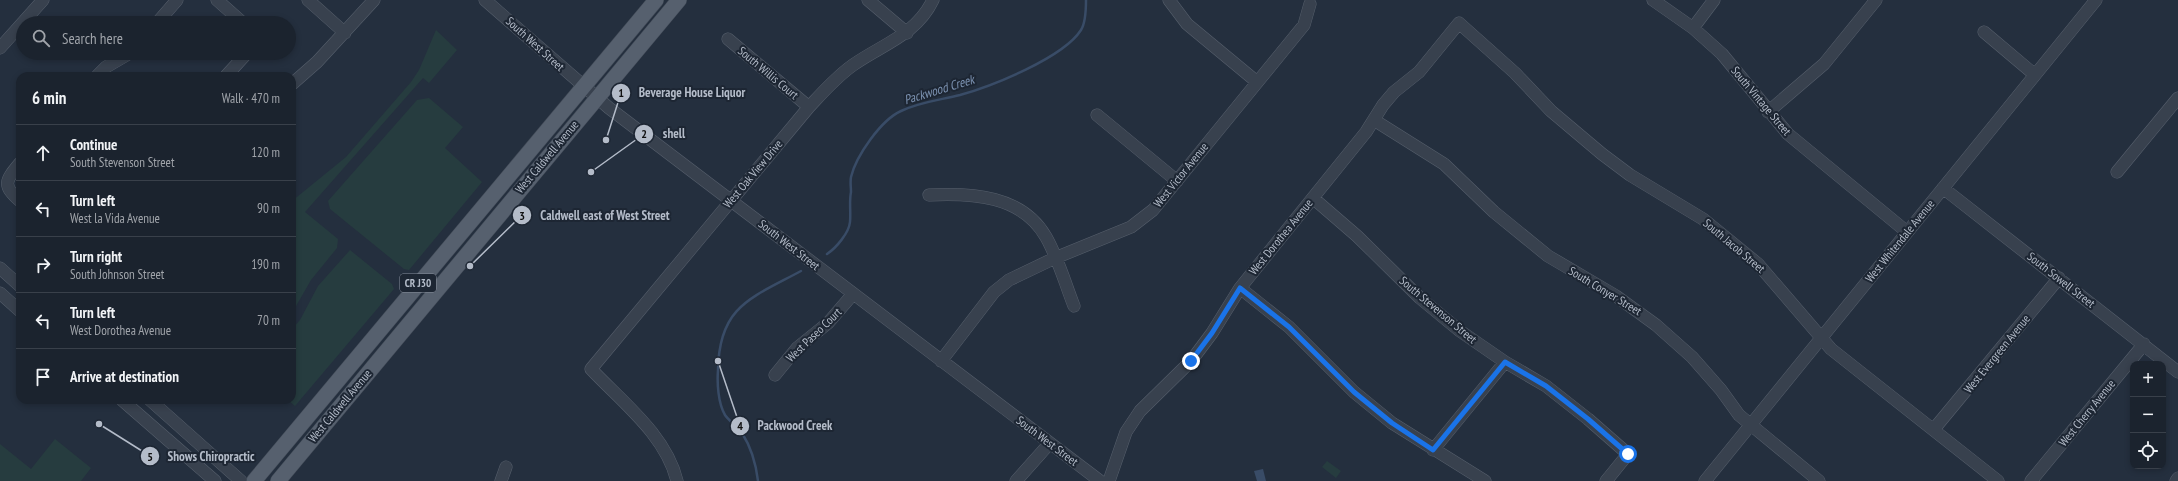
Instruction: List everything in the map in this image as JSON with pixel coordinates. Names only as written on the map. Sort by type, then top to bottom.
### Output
[{"type":"main road","name":"West Caldwell Avenue","points":[[254,481],[656,0]]},
{"type":"main road","name":"West Caldwell Avenue","points":[[278,481],[679,0]]},
{"type":"main road","points":[[364,377],[371,355],[415,302],[417,295],[416,286]]},
{"type":"street","points":[[29,16],[43,0]]},
{"type":"street","points":[[163,16],[177,0]]},
{"type":"street","points":[[217,0],[235,16]]},
{"type":"street","points":[[308,0],[345,33]]},
{"type":"street","points":[[296,80],[317,62],[374,0]]},
{"type":"street","name":"South West Street","points":[[485,0],[597,98],[1049,444],[1100,481]]},
{"type":"street","points":[[868,0],[907,33]]},
{"type":"street","name":"West Oak View Drive","points":[[677,481],[671,462],[649,429],[590,369],[809,107],[833,81],[854,64],[907,33],[919,22],[933,0]]},
{"type":"street","points":[[1169,0],[1187,24],[1257,82]]},
{"type":"street","name":"South Vintage Street","points":[[1653,0],[1693,28],[1722,54],[1768,112],[1788,134],[1812,156],[1907,232]]},
{"type":"street","points":[[1693,28],[1714,0]]},
{"type":"street","points":[[1768,112],[1824,64],[1876,0]]},
{"type":"street","name":"West Whitendale Avenue","points":[[1705,481],[2096,0]]},
{"type":"street","name":"West Victor Avenue","points":[[941,361],[994,292],[1008,280],[1055,258],[1130,227],[1153,210],[1304,25],[1310,4]]},
{"type":"street","name":"West Dorothea Avenue","points":[[1109,481],[1126,432],[1140,411],[1191,361],[1212,333],[1240,288],[1313,198],[1394,92],[1419,72],[1459,24]]},
{"type":"street","name":"South Jacob Street","points":[[1459,24],[1515,73],[1551,111],[1602,154],[1630,175],[1703,219],[1758,264],[1788,296],[1821,338],[1832,349],[1998,481]]},
{"type":"street","points":[[0,48],[16,30]]},
{"type":"street","points":[[1984,32],[2035,75]]},
{"type":"street","name":"South Willis Court","points":[[728,39],[809,107]]},
{"type":"street","points":[[101,72],[106,66],[117,60]]},
{"type":"street","points":[[230,72],[241,60]]},
{"type":"street","points":[[2117,172],[2178,98]]},
{"type":"street","points":[[1097,114],[1177,181]]},
{"type":"street","name":"South Conyer Street","points":[[1374,120],[1444,164],[1494,212],[1548,256],[1616,296],[1656,325],[1692,357],[1721,390],[1735,412],[1819,481]]},
{"type":"street","points":[[16,168],[10,175],[7,184],[8,189],[16,197]]},
{"type":"street","name":"South Sowell Street","points":[[1944,188],[2178,372]]},
{"type":"street","points":[[929,195],[958,194],[984,196],[1020,210],[1034,222],[1046,237],[1074,306]]},
{"type":"street","name":"South Stevenson Street","points":[[1313,198],[1357,236],[1420,298],[1460,331],[1505,362],[1546,386],[1588,419],[1628,454],[1606,481]]},
{"type":"street","points":[[0,268],[16,282]]},
{"type":"street","name":"West Evergreen Avenue","points":[[1934,429],[2059,278]]},
{"type":"street","points":[[1240,288],[1289,327],[1354,392],[1392,423],[1433,450],[1485,481]]},
{"type":"street","points":[[0,293],[16,307]]},
{"type":"street","name":"West Paseo Court","points":[[775,375],[797,348],[828,324],[853,294]]},
{"type":"street","name":"West Cherry Avenue","points":[[2031,481],[2144,344]]},
{"type":"street","points":[[1433,450],[1505,362]]},
{"type":"street","points":[[127,404],[215,481]]},
{"type":"street","points":[[154,404],[241,481]]},
{"type":"street","points":[[1016,481],[1049,444]]},
{"type":"street","points":[[501,481],[506,467]]},
{"type":"green space","points":[[436,30],[457,50],[429,83],[423,78],[305,212],[338,239],[337,248],[311,280],[296,306],[296,198],[346,157],[411,82],[419,70]]},
{"type":"green space","points":[[429,98],[463,127],[445,148],[482,182],[409,270],[404,269],[330,209],[328,201],[417,100]]},
{"type":"green space","points":[[350,250],[392,284],[394,289],[295,406],[293,404],[296,404],[296,324],[300,320],[318,286]]},
{"type":"green space","points":[[55,439],[91,468],[81,481],[0,481],[0,444],[31,469]]},
{"type":"green space","points":[[1327,461],[1341,471],[1336,478],[1322,467]]},
{"type":"water","points":[[1263,469],[1266,481],[1257,481],[1254,471]]},
{"type":"waterway","name":"Packwood Creek","points":[[827,254],[842,240],[849,226],[851,179],[858,159],[870,140],[885,122],[908,108],[974,91],[1008,78],[1026,70],[1059,51],[1072,40],[1083,27],[1086,11],[1086,0]]},
{"type":"waterway","name":"Packwood Creek","points":[[758,481],[756,468],[748,444],[740,430],[725,415],[721,405],[718,393],[720,348],[724,331],[741,307],[753,297],[801,271]]},
{"type":"place","name":"Beverage House Liquor","points":[[606,140]]},
{"type":"place","name":"shell","points":[[591,172]]},
{"type":"place","name":"Caldwell east of West Street","points":[[470,266]]},
{"type":"place","name":"Packwood Creek","points":[[718,361]]},
{"type":"place","name":"Shows Chiropractic","points":[[99,424]]},
{"type":"route","points":[[1191,361],[1212,333],[1240,288],[1289,327],[1354,392],[1392,423],[1433,450],[1505,362],[1546,386],[1588,419],[1628,454]]}]
